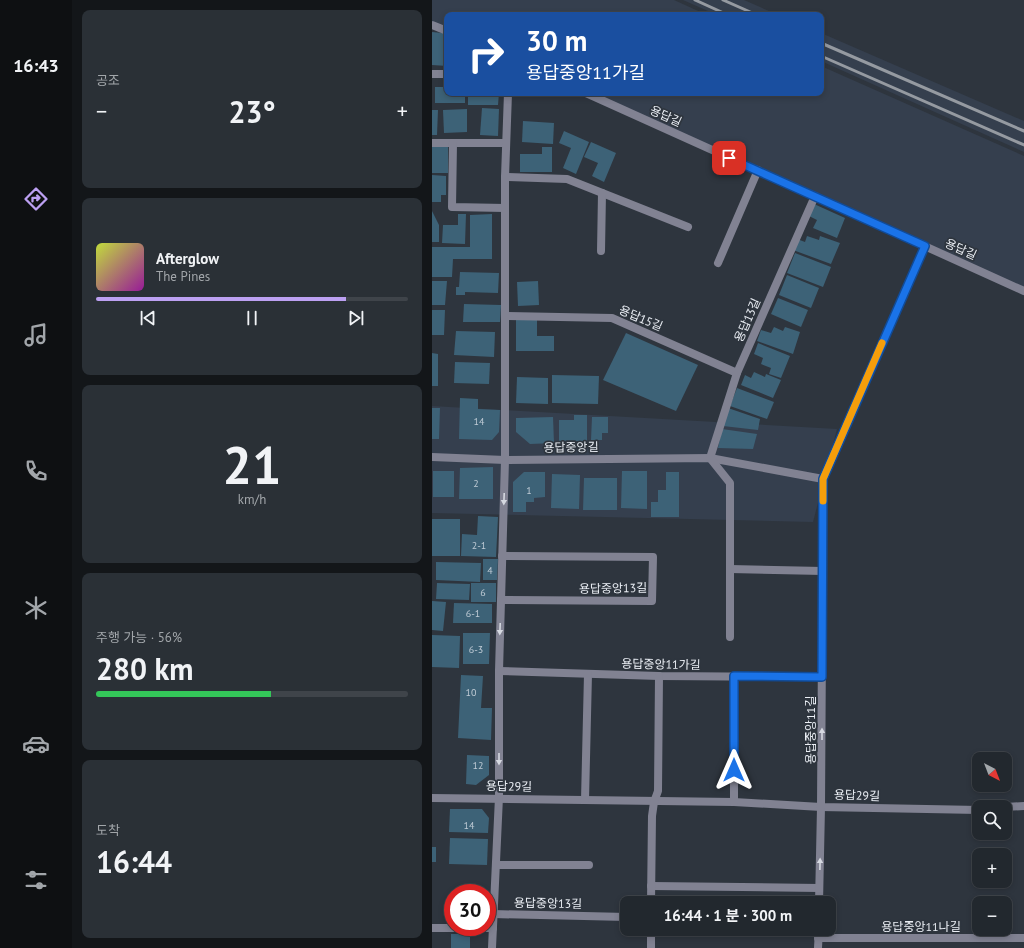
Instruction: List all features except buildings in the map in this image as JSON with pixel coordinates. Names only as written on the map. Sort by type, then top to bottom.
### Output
[{"type":"street","points":[[432,25],[444,30]]},
{"type":"street","points":[[432,74],[444,74]]},
{"type":"street","points":[[495,884],[499,797],[499,672],[505,460],[505,177],[508,96]]},
{"type":"street","name":"용답길","points":[[593,96],[1024,291]]},
{"type":"street","points":[[432,143],[506,143]]},
{"type":"street","points":[[453,143],[452,207],[505,208]]},
{"type":"street","points":[[718,263],[758,170]]},
{"type":"street","points":[[505,177],[567,179],[688,226]]},
{"type":"street","points":[[601,251],[602,193]]},
{"type":"street","name":"용답13길","points":[[710,458],[737,373],[815,196]]},
{"type":"street","points":[[823,479],[925,246]]},
{"type":"street","name":"용답15길","points":[[506,316],[612,318],[737,373]]},
{"type":"street","name":"용답중앙길","points":[[432,457],[505,460],[710,458],[823,479]]},
{"type":"street","points":[[710,458],[730,482],[730,637]]},
{"type":"street","name":"용답중앙11길","points":[[819,896],[823,479]]},
{"type":"street","name":"용답중앙13길","points":[[501,600],[652,601],[653,557],[502,556]]},
{"type":"street","points":[[730,569],[822,571]]},
{"type":"street","name":"용답중앙11가길","points":[[499,672],[659,676],[822,677]]},
{"type":"street","points":[[585,800],[588,674]]},
{"type":"street","points":[[651,896],[652,816],[654,802],[658,791],[659,676]]},
{"type":"street","points":[[734,676],[734,802]]},
{"type":"street","name":"용답29길","points":[[432,798],[499,797],[654,802],[734,802],[972,810]]},
{"type":"street","points":[[1012,807],[1024,806]]},
{"type":"street","points":[[496,865],[589,865]]},
{"type":"street","points":[[651,886],[819,888]]},
{"type":"street","name":"용답중앙13길","points":[[496,914],[620,917]]},
{"type":"street","points":[[432,928],[444,928]]},
{"type":"street","points":[[492,948],[493,936]]},
{"type":"street","points":[[651,936],[651,948]]},
{"type":"street","points":[[818,938],[818,948]]},
{"type":"street","name":"용답중앙11나길","points":[[818,938],[1024,938]]},
{"type":"shaded area","points":[[432,0],[674,0],[700,12],[444,12],[444,30],[432,24]]},
{"type":"shaded area","points":[[683,0],[744,0],[771,12],[710,12]]},
{"type":"shaded area","points":[[824,34],[1024,121],[1024,152],[824,62]]},
{"type":"shaded area","points":[[824,67],[1024,156],[1024,289],[590,96],[824,96]]},
{"type":"shaded area","points":[[432,406],[837,429],[813,522],[432,513]]},
{"type":"railway","points":[[695,0],[721,12]]},
{"type":"railway","points":[[723,0],[750,12]]},
{"type":"railway","points":[[824,44],[1024,131]]},
{"type":"railway","points":[[824,57],[1024,145]]},
{"type":"slow traffic","points":[[823,501],[823,479],[882,343]]},
{"type":"route","points":[[729,158],[925,246],[823,479],[822,677],[734,676],[734,770]]}]
